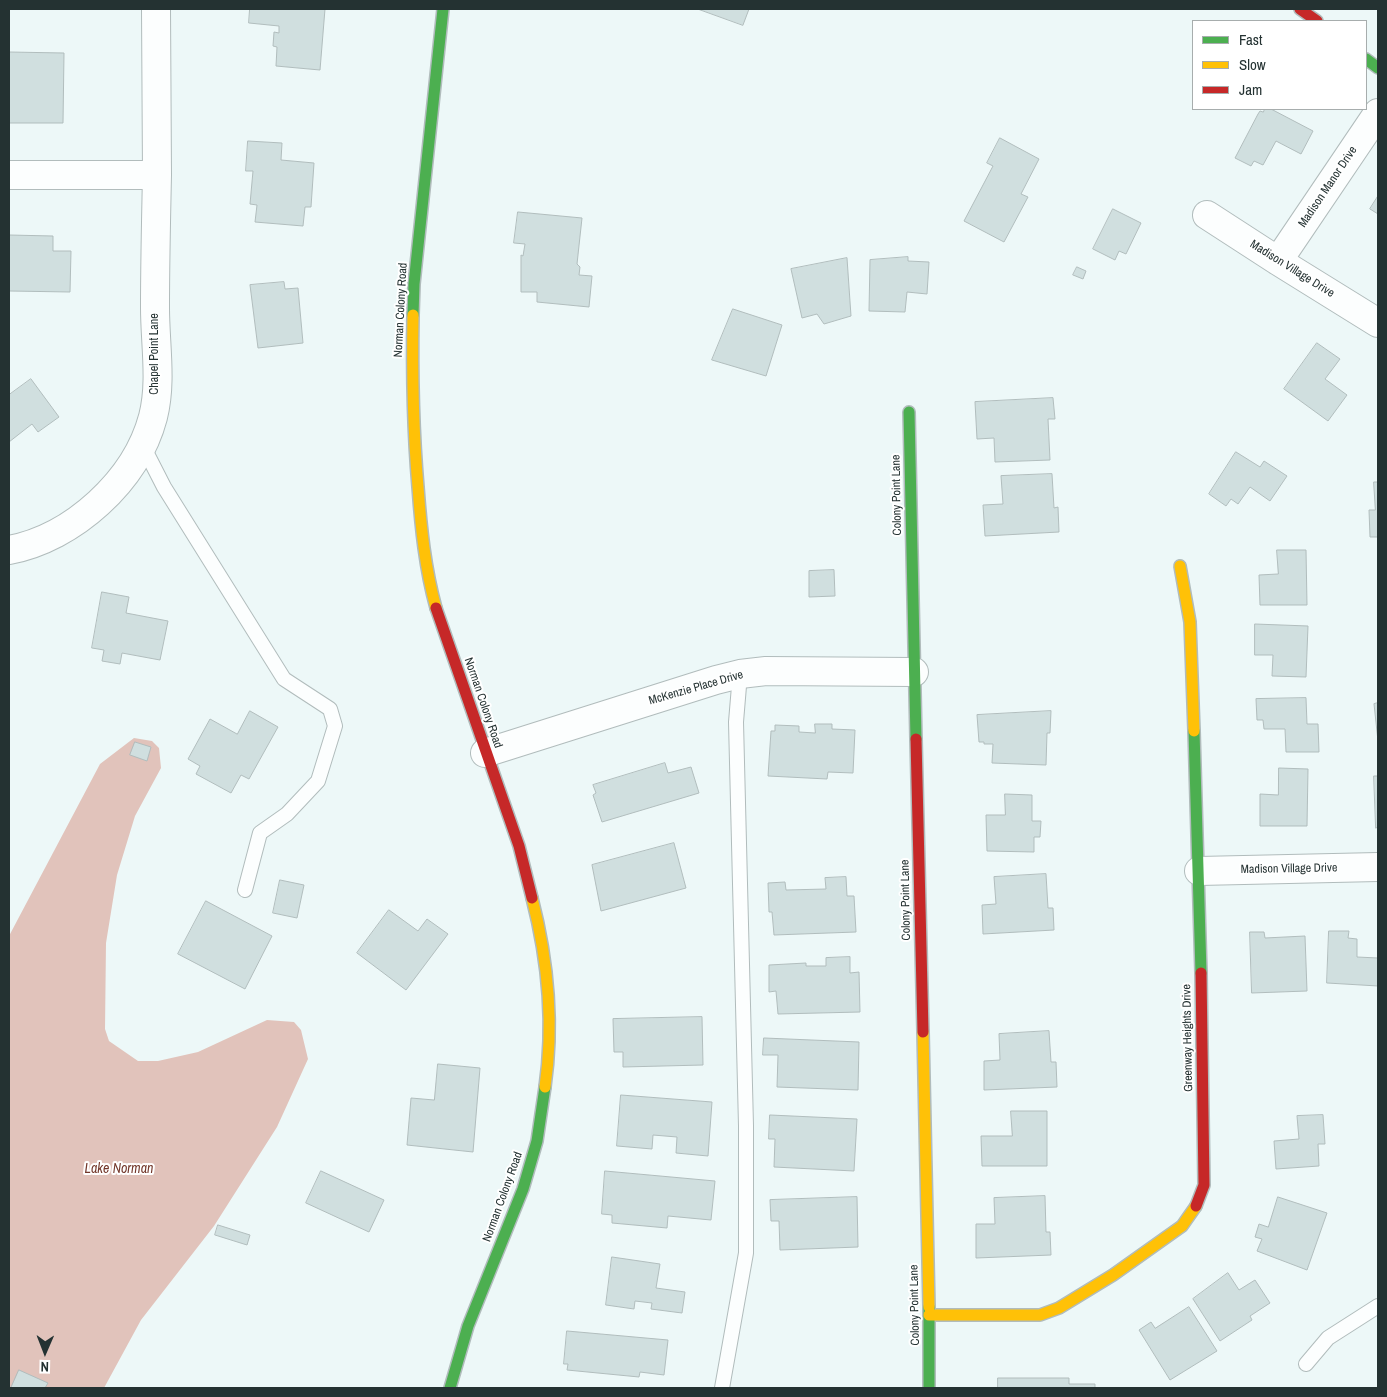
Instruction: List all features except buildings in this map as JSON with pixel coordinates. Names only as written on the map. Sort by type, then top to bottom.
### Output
[{"type":"street","name":"Chapel Point Lane","points":[[9,550],[43,540],[72,525],[104,499],[125,474],[142,444],[152,418],[157,387],[155,308],[157,175],[156,9]]},
{"type":"street","name":"Norman Colony Road","points":[[443,9],[414,284],[412,356],[414,438],[422,534],[430,586],[438,617],[519,846],[534,905],[547,973],[549,1006],[546,1078],[537,1141],[523,1188],[468,1326],[450,1388]]},
{"type":"street","points":[[1300,9],[1316,20]]},
{"type":"street","points":[[1367,60],[1378,68]]},
{"type":"street","name":"Madison Manor Drive","points":[[1278,261],[1378,113]]},
{"type":"street","points":[[9,176],[157,175]]},
{"type":"street","name":"Madison Village Drive","points":[[1207,215],[1378,323]]},
{"type":"street","name":"Colony Point Lane","points":[[909,412],[930,1315],[929,1388]]},
{"type":"street","name":"Greenway Heights Drive","points":[[930,1315],[1040,1315],[1059,1308],[1113,1275],[1182,1226],[1198,1203],[1204,1185],[1199,871],[1191,640],[1185,588],[1180,566]]},
{"type":"street","name":"McKenzie Place Drive","points":[[485,753],[740,674],[766,671],[914,672]]},
{"type":"street","name":"Madison Village Drive","points":[[1199,871],[1378,867]]},
{"type":"lane","points":[[142,444],[164,487],[284,679],[330,709],[335,726],[318,781],[287,814],[260,833],[245,890]]},
{"type":"lane","points":[[722,1388],[746,1254],[746,1126],[736,722],[740,674]]},
{"type":"lane","points":[[1306,1364],[1328,1338],[1378,1306]]},
{"type":"water","name":"Lake Norman","points":[[134,738],[152,741],[159,748],[161,768],[135,816],[117,875],[106,943],[105,1029],[109,1041],[138,1061],[158,1061],[198,1052],[267,1020],[294,1022],[301,1030],[308,1059],[277,1127],[214,1226],[141,1320],[104,1388],[9,1388],[9,936],[100,764]]},
{"type":"traffic: fast","points":[[413,315],[414,284],[443,9]]},
{"type":"traffic: fast","points":[[1367,60],[1378,68]]},
{"type":"traffic: fast","points":[[909,412],[916,739]]},
{"type":"traffic: fast","points":[[1194,731],[1201,973]]},
{"type":"traffic: fast","points":[[450,1388],[468,1326],[523,1189],[537,1141],[545,1087]]},
{"type":"traffic: fast","points":[[929,1307],[929,1388]]},
{"type":"traffic: slow","points":[[413,315],[416,465],[426,563],[436,608]]},
{"type":"traffic: slow","points":[[1180,566],[1190,622],[1194,731]]},
{"type":"traffic: slow","points":[[532,898],[538,921],[548,992],[549,1040],[545,1087]]},
{"type":"traffic: slow","points":[[923,1032],[929,1307]]},
{"type":"traffic: slow","points":[[929,1315],[1040,1315],[1059,1308],[1113,1275],[1182,1226],[1196,1206]]},
{"type":"traffic: jam","points":[[1300,9],[1316,20]]},
{"type":"traffic: jam","points":[[436,608],[519,846],[532,898]]},
{"type":"traffic: jam","points":[[916,739],[923,1032]]},
{"type":"traffic: jam","points":[[1196,1206],[1204,1185],[1201,973]]}]
